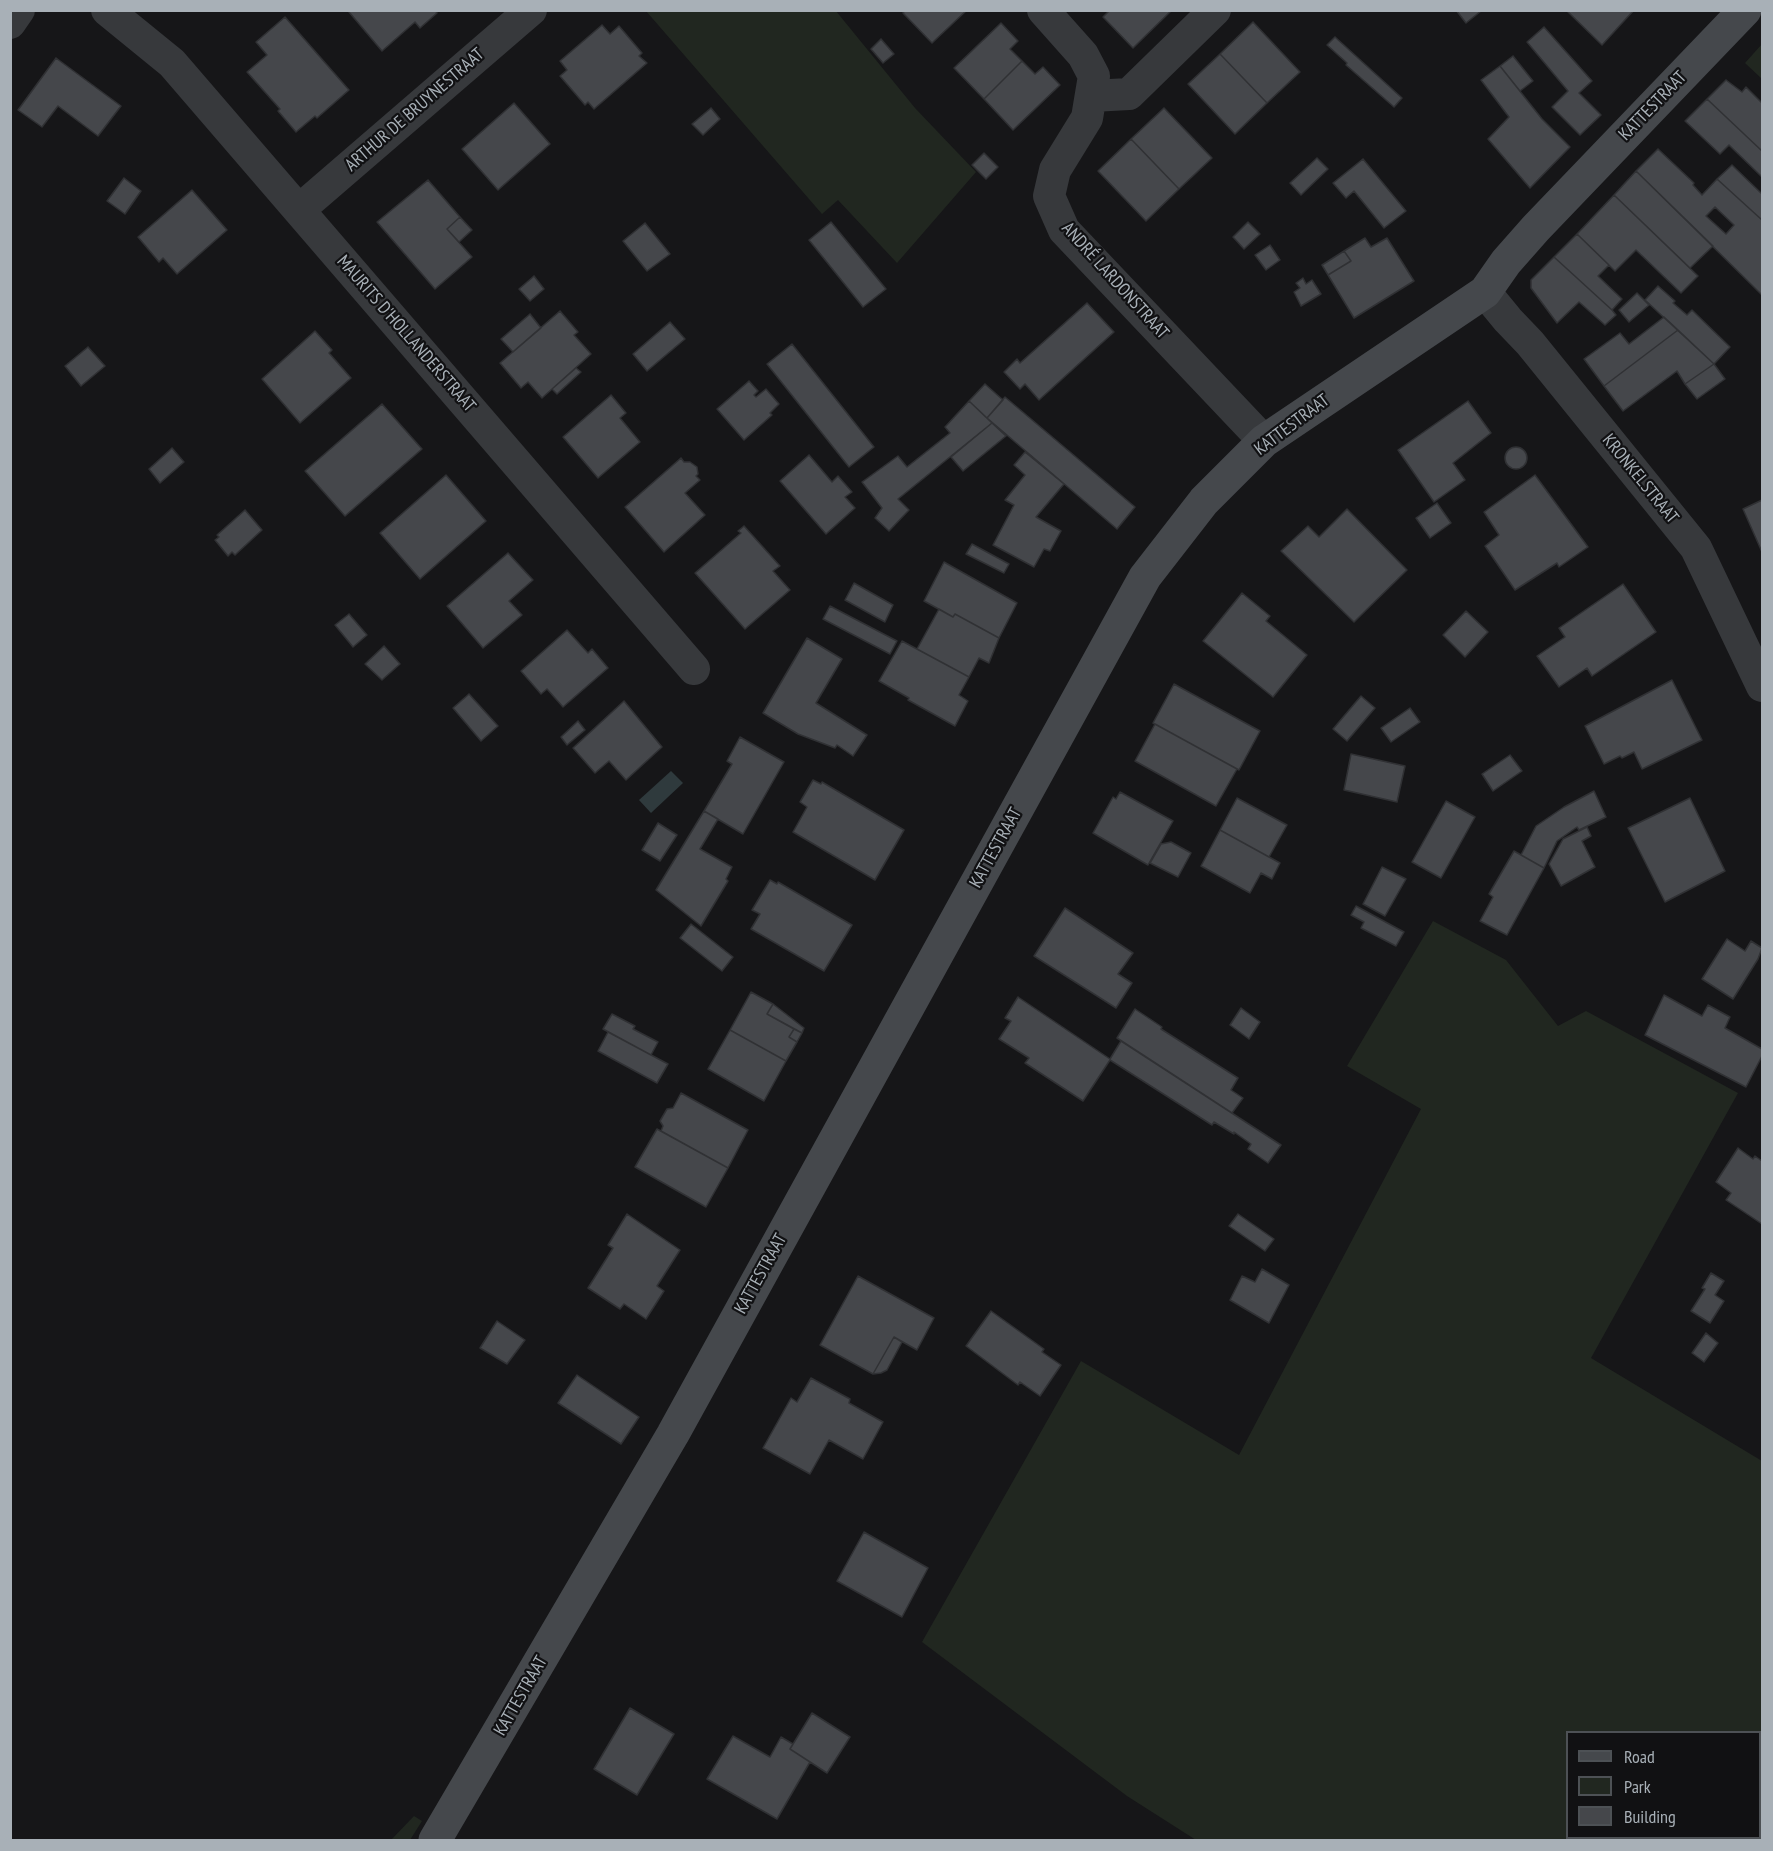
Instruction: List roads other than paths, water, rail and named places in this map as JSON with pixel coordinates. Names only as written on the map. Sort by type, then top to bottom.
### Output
[{"type":"street","points":[[10,23],[19,10]]},
{"type":"street","name":"MAURITS D'HOLLANDERSTRAAT","points":[[107,10],[172,63],[694,669]]},
{"type":"street","name":"ARTHUR DE BRUYNESTRAAT","points":[[299,210],[531,10]]},
{"type":"street","name":"ANDRÉ LARDONSTRAAT","points":[[1043,10],[1083,55],[1094,76],[1087,118],[1055,170],[1049,196],[1064,230],[1264,441]]},
{"type":"street","points":[[1092,96],[1129,94],[1215,10]]},
{"type":"street","name":"KATTESTRAAT","points":[[435,1840],[673,1434],[1145,577],[1204,501],[1264,441],[1485,292],[1506,262],[1536,228],[1745,10]]},
{"type":"street","name":"KRONKELSTRAAT","points":[[1485,292],[1530,343],[1696,548],[1762,686]]}]
